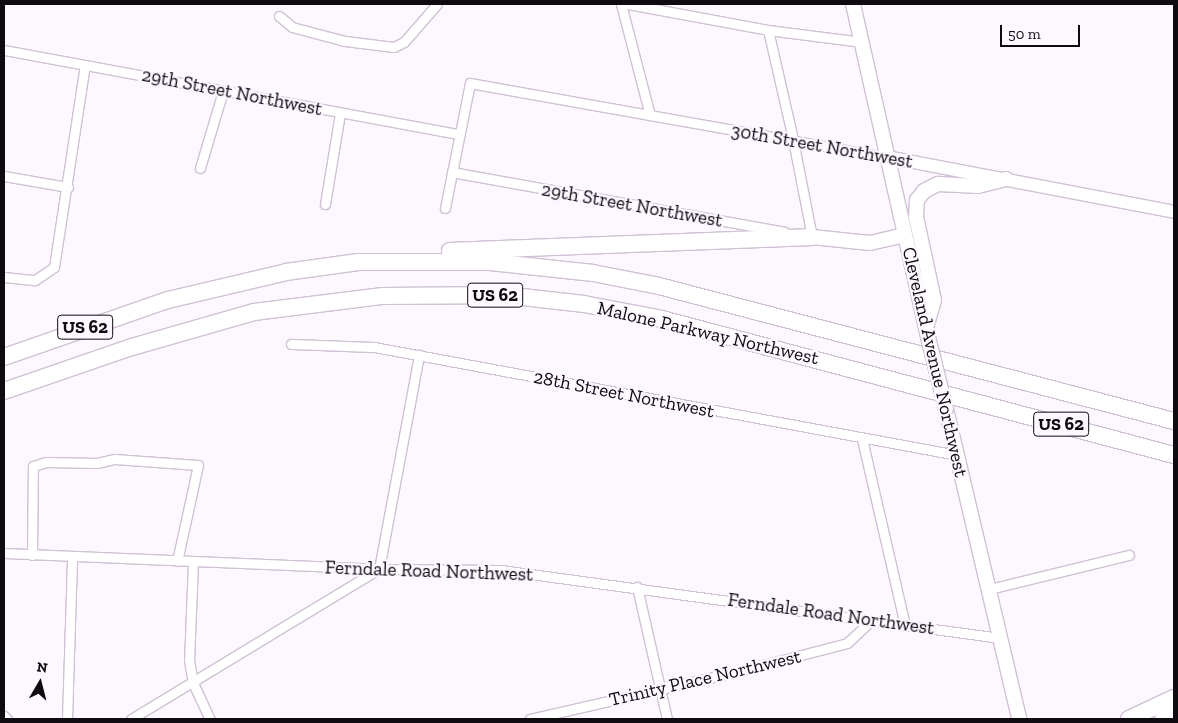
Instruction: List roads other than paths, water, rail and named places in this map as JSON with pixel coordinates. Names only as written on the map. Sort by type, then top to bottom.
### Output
[{"type":"highway","points":[[358,262],[446,251],[812,237]]},
{"type":"highway","name":"Malone Parkway Northwest","points":[[4,357],[168,300],[277,274],[358,262],[490,262],[542,266],[630,280],[743,306],[1174,421]]},
{"type":"highway","name":"Malone Parkway Northwest","points":[[4,391],[132,346],[254,312],[383,296],[504,295],[584,304],[662,319],[1174,456]]},
{"type":"highway","points":[[4,346],[114,307],[168,300]]},
{"type":"highway","points":[[1136,445],[1174,462]]},
{"type":"highway","points":[[1129,719],[1174,698]]},
{"type":"highway","points":[[1163,719],[1174,714]]},
{"type":"main road","name":"Cleveland Avenue Northwest","points":[[853,4],[927,335],[1019,719]]},
{"type":"main road","name":"30th Street Northwest","points":[[887,158],[1174,212]]},
{"type":"main road","points":[[927,335],[934,300],[916,217],[917,200],[924,191],[938,184],[978,186],[1006,179]]},
{"type":"main road","points":[[812,237],[873,243],[904,235]]},
{"type":"street","points":[[280,16],[292,27],[345,41],[394,47],[404,42],[437,4]]},
{"type":"street","points":[[621,4],[650,115]]},
{"type":"street","points":[[628,4],[768,30],[862,42]]},
{"type":"street","points":[[768,30],[812,237]]},
{"type":"street","name":"29th Street Northwest","points":[[4,50],[459,134]]},
{"type":"street","points":[[4,277],[42,278],[54,267],[57,259],[85,65]]},
{"type":"street","name":"30th Street Northwest","points":[[459,134],[470,83],[887,158]]},
{"type":"street","points":[[200,168],[222,91]]},
{"type":"street","points":[[325,204],[340,113]]},
{"type":"street","points":[[445,208],[459,134]]},
{"type":"street","name":"29th Street Northwest","points":[[452,172],[812,237]]},
{"type":"street","points":[[4,176],[68,187]]},
{"type":"street","name":"28th Street Northwest","points":[[290,344],[374,347],[957,456]]},
{"type":"street","points":[[131,719],[380,568],[419,355]]},
{"type":"street","points":[[862,439],[905,625]]},
{"type":"street","points":[[32,555],[33,466],[46,462],[97,463],[114,459],[198,465],[177,561]]},
{"type":"street","name":"Ferndale Road Northwest","points":[[4,553],[193,562],[501,570],[637,587],[1000,638]]},
{"type":"street","points":[[989,589],[1129,555]]},
{"type":"street","points":[[67,719],[72,556]]},
{"type":"street","points":[[193,562],[189,654],[193,683],[210,719]]},
{"type":"street","points":[[637,587],[667,719]]},
{"type":"street","name":"Trinity Place Northwest","points":[[530,719],[847,643],[872,620]]},
{"type":"street","points":[[4,716],[7,719]]}]
